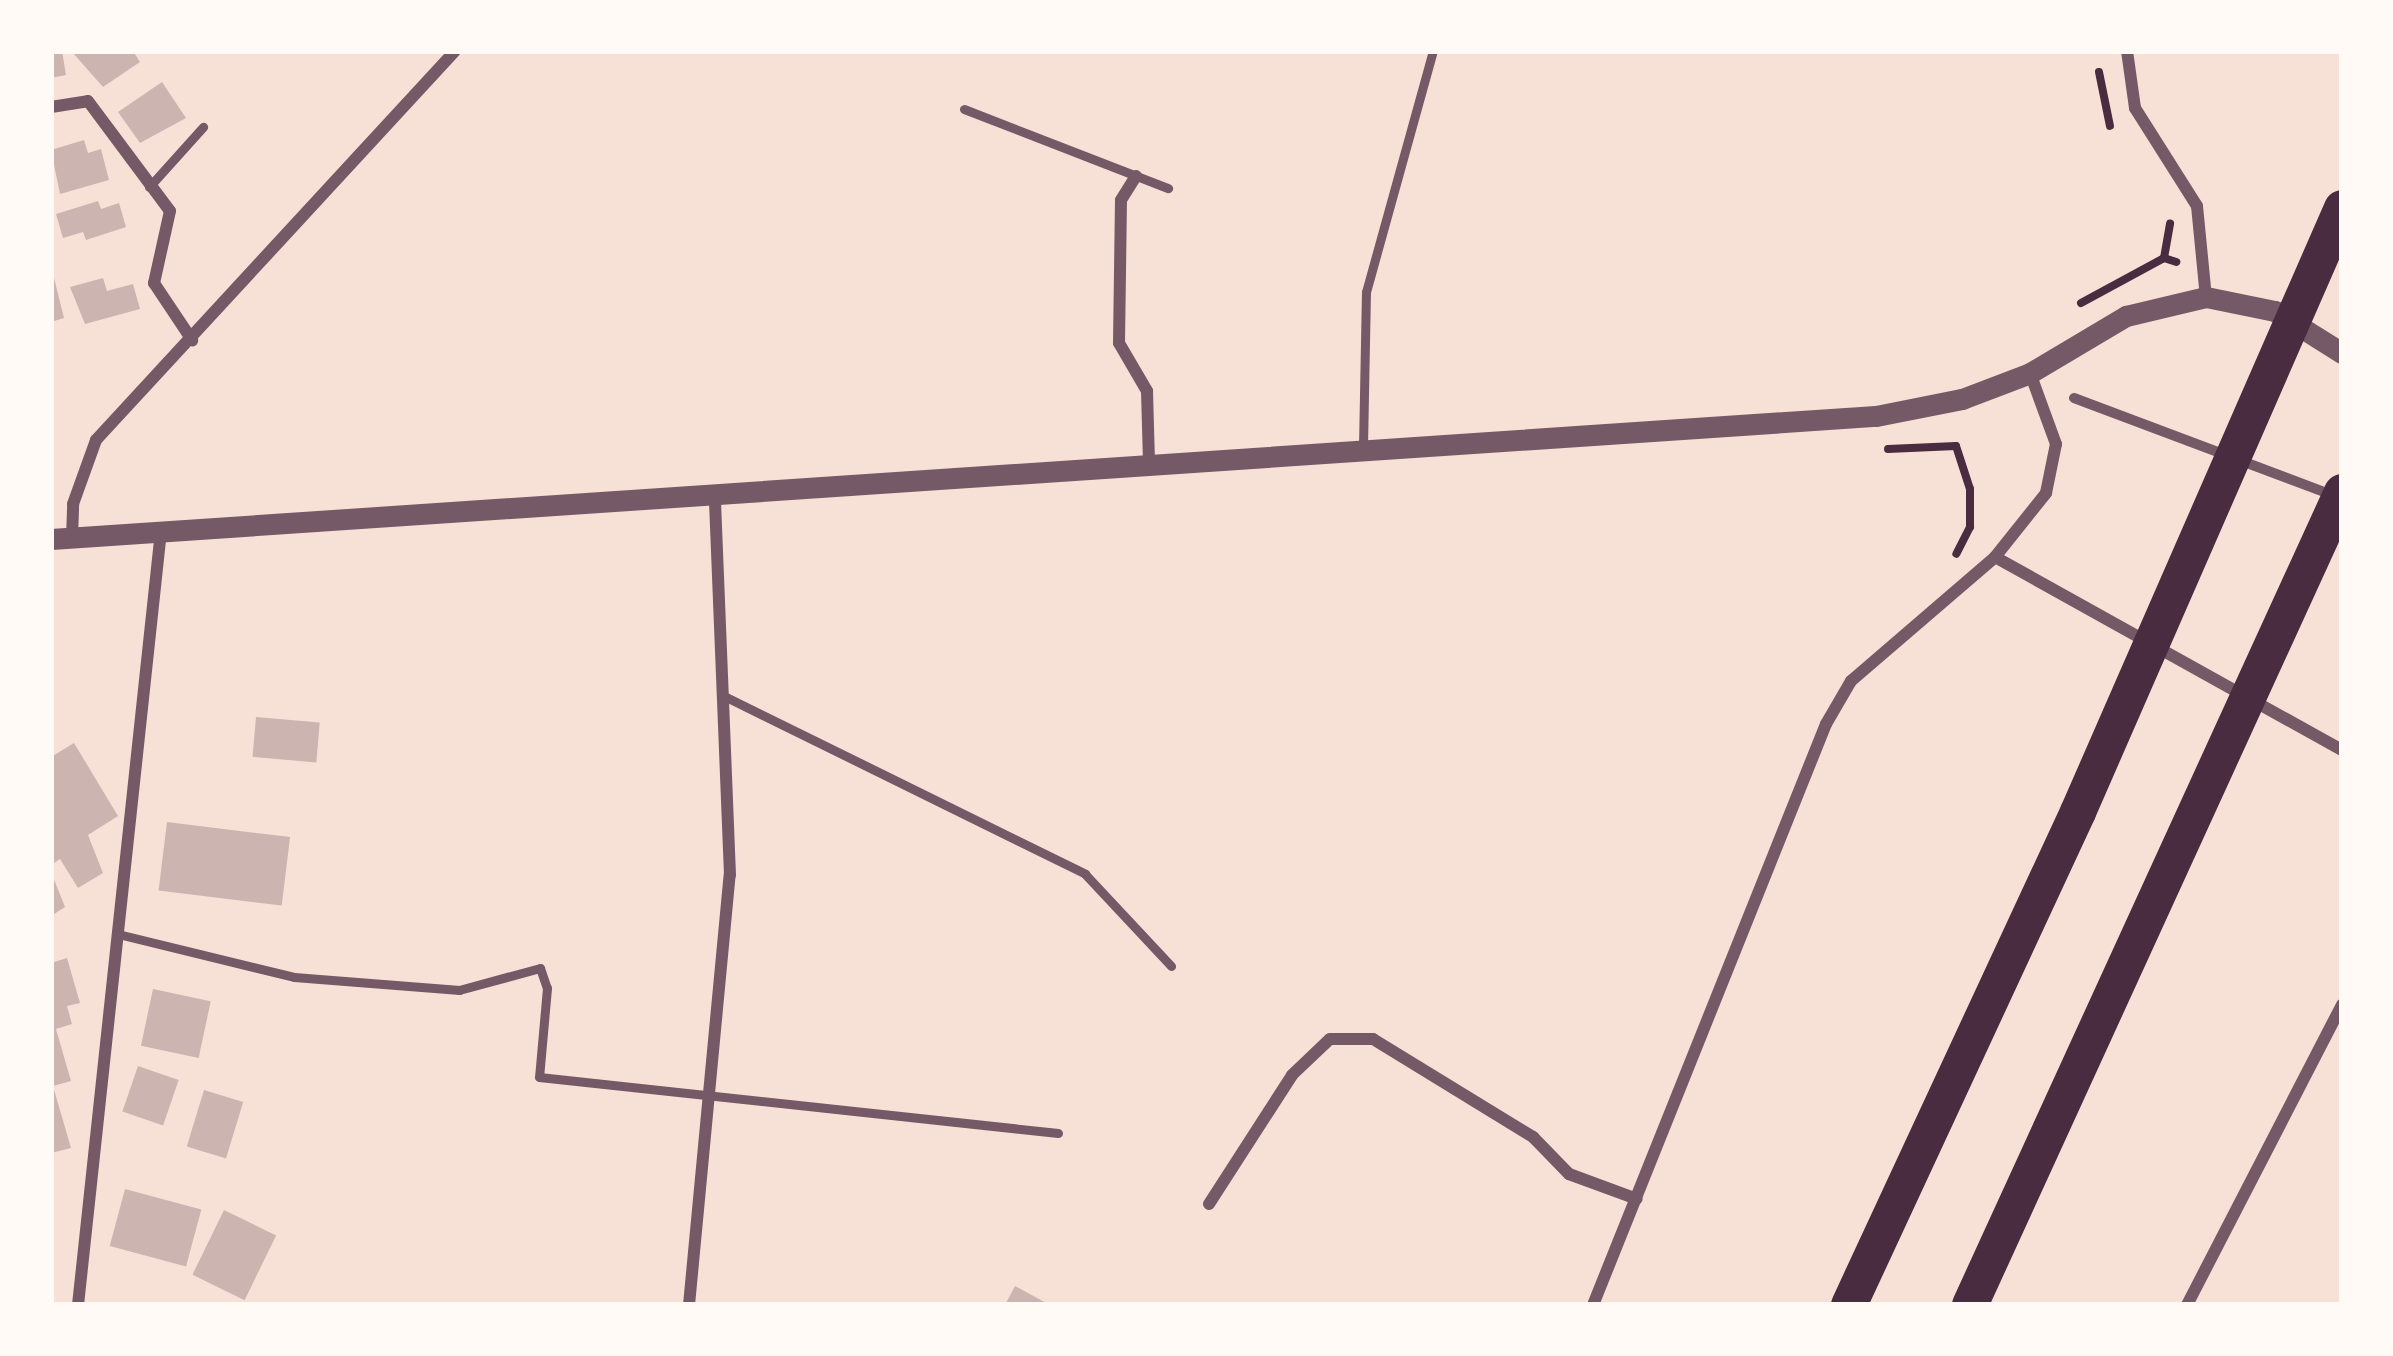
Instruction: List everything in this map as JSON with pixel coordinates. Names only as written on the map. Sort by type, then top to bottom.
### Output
[{"type":"highway","points":[[1849,1305],[2078,812],[2342,208]]},
{"type":"highway","points":[[1970,1305],[2187,843],[2342,496]]},
{"type":"street","points":[[455,51],[96,440],[62,538],[1876,416],[1962,398],[2030,373],[2126,316],[2206,297],[2276,311],[2342,353]]},
{"type":"street","points":[[2127,51],[2135,108],[2198,206],[2206,297]]},
{"type":"street","points":[[51,107],[88,101],[170,211],[154,283],[192,340]]},
{"type":"street","points":[[1136,176],[1121,200],[1119,343],[1147,391],[1149,462]]},
{"type":"street","points":[[1594,1305],[1826,724],[1851,680],[1889,642],[1995,557],[2046,494],[2056,444],[2030,373]]},
{"type":"street","points":[[2074,398],[2342,496]]},
{"type":"street","points":[[689,1305],[730,875],[715,492]]},
{"type":"street","points":[[78,1305],[160,530]]},
{"type":"street","points":[[1995,557],[2342,750]]},
{"type":"street","points":[[2187,1305],[2342,1005]]},
{"type":"street","points":[[1209,1204],[1292,1075],[1330,1040],[1373,1040],[1534,1136],[1569,1174],[1637,1199]]},
{"type":"lane","points":[[1363,447],[1366,292],[1433,51]]},
{"type":"lane","points":[[964,109],[1168,188]]},
{"type":"lane","points":[[148,187],[203,127]]},
{"type":"lane","points":[[722,694],[1084,874],[1171,965]]},
{"type":"lane","points":[[118,934],[294,977],[459,990],[540,968],[547,988],[539,1077],[1058,1132]]},
{"type":"path","points":[[2068,311],[2164,258],[2176,262]]},
{"type":"path","points":[[1919,450],[1956,446],[1970,489],[1970,527],[1947,572]]},
{"type":"building","points":[[51,51],[62,51],[66,75],[51,78]]},
{"type":"building","points":[[133,51],[140,62],[103,87],[73,53]]},
{"type":"building","points":[[162,82],[186,118],[140,143],[118,112]]},
{"type":"building","points":[[84,140],[88,153],[101,149],[109,180],[60,194],[51,150]]},
{"type":"building","points":[[98,201],[101,209],[119,203],[126,227],[86,240],[83,232],[63,238],[56,214]]},
{"type":"building","points":[[51,275],[64,318],[51,322]]},
{"type":"building","points":[[103,278],[107,291],[133,284],[140,309],[85,324],[70,287]]},
{"type":"building","points":[[256,717],[320,723],[316,762],[253,757]]},
{"type":"building","points":[[74,743],[118,816],[88,835],[103,873],[78,888],[60,859],[51,865],[51,757]]},
{"type":"building","points":[[167,822],[290,837],[282,906],[159,890]]},
{"type":"building","points":[[51,872],[65,907],[51,916]]},
{"type":"building","points":[[67,958],[80,1003],[67,1006],[72,1024],[56,1029],[71,1081],[53,1086],[71,1148],[51,1153],[51,963]]},
{"type":"building","points":[[153,989],[211,1001],[199,1058],[141,1046]]},
{"type":"building","points":[[138,1066],[179,1080],[163,1125],[122,1111]]},
{"type":"building","points":[[204,1090],[243,1102],[226,1158],[187,1146]]},
{"type":"building","points":[[125,1189],[201,1209],[186,1266],[110,1246]]},
{"type":"building","points":[[224,1210],[276,1235],[245,1300],[192,1275]]},
{"type":"building","points":[[1015,1286],[1050,1305],[1005,1305]]}]
